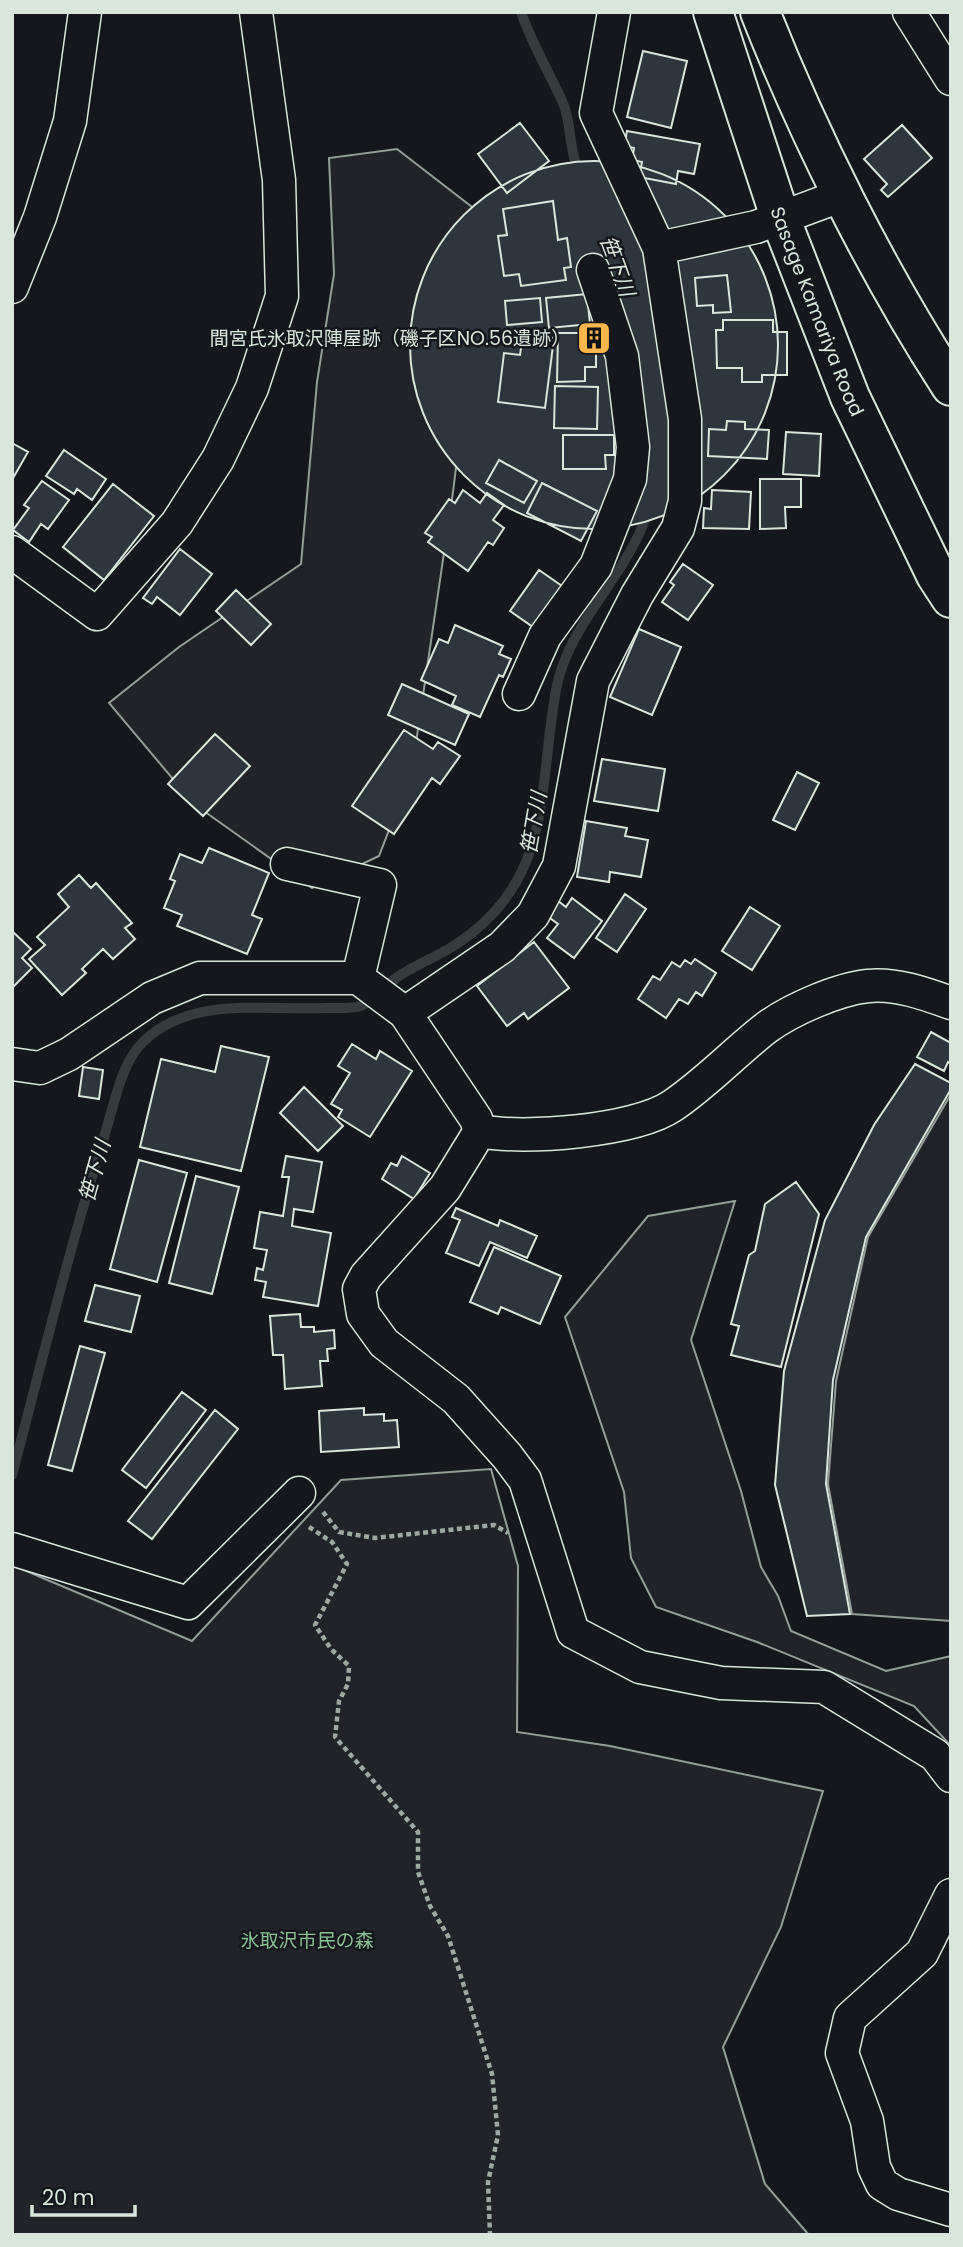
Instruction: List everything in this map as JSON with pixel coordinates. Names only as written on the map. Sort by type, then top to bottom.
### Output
[{"type":"street","points":[[12,287],[40,217],[70,121],[85,12]]},
{"type":"street","points":[[12,552],[97,614],[177,523],[218,460],[236,424],[252,388],[282,296],[279,180],[256,12]]},
{"type":"street","points":[[405,1013],[502,947],[533,915],[559,866],[593,681],[637,595],[678,528],[685,501],[685,419],[659,248],[596,113],[614,12]]},
{"type":"street","name":"Sasage Kamariya Road","points":[[713,12],[780,220],[850,397],[936,575],[951,598]]},
{"type":"street","points":[[760,12],[779,61],[843,195],[928,351],[951,386]]},
{"type":"street","points":[[909,12],[951,79]]},
{"type":"street","points":[[659,248],[780,220],[843,195]]},
{"type":"street","points":[[519,694],[545,636],[596,566],[630,480],[633,447],[622,356],[593,270]]},
{"type":"street","points":[[596,566],[637,595]]},
{"type":"street","points":[[287,864],[380,885],[358,978]]},
{"type":"street","points":[[12,1064],[40,1068],[69,1054],[152,998],[200,978],[358,978],[405,1013],[476,1119],[480,1131],[445,1188],[366,1276],[359,1289],[363,1314],[384,1343],[456,1399],[508,1456],[525,1480],[573,1632],[640,1667],[721,1683],[824,1687],[935,1755],[951,1776]]},
{"type":"street","points":[[480,1131],[505,1136],[604,1127],[647,1118],[671,1107],[790,1013],[869,985],[917,990],[951,1003]]},
{"type":"street","points":[[13,1549],[188,1603],[308,1506]]},
{"type":"street","points":[[951,1895],[922,1953],[850,2018],[842,2053],[867,2121],[874,2167],[881,2184],[898,2194],[951,2210]]},
{"type":"path","points":[[308,1506],[339,1532],[375,1538],[494,1525],[512,1535],[543,1533]]},
{"type":"path","points":[[308,1506],[309,1530],[332,1542],[347,1564],[315,1625],[331,1649],[349,1667],[348,1684],[339,1701],[335,1737],[418,1832],[418,1872],[430,1906],[448,1936],[492,2074],[498,2135],[488,2182],[490,2235]]},
{"type":"green space","points":[[397,149],[472,207],[475,312],[453,492],[412,770],[379,856],[312,888],[194,804],[109,703],[179,647],[301,564],[317,382],[334,274],[329,158]]},
{"type":"green space","points":[[951,1094],[951,1621],[852,1614],[828,1484],[836,1381],[868,1237]]},
{"type":"green space","points":[[735,1201],[691,1340],[741,1491],[761,1567],[778,1596],[791,1631],[886,1671],[951,1656],[951,1746],[914,1706],[757,1642],[656,1607],[631,1558],[624,1492],[565,1317],[648,1216]]},
{"type":"green space","name":"氷取沢市民の森","points":[[491,1469],[518,1566],[517,1732],[610,1746],[823,1791],[781,1927],[723,2047],[765,2184],[809,2235],[12,2235],[12,1565],[192,1641],[341,1480]]},
{"type":"building","points":[[643,51],[687,61],[671,128],[627,117]]},
{"type":"building","points":[[520,123],[549,161],[507,193],[478,154]]},
{"type":"building","points":[[902,125],[932,158],[888,197],[881,190],[887,184],[864,159]]},
{"type":"building","points":[[627,131],[700,144],[694,174],[678,171],[676,184],[639,177],[642,162],[632,160],[634,148],[624,146]]},
{"type":"building","name":"間宮氏氷取沢陣屋跡（磯子区NO.56遺跡）","points":[[594,161],[630,165],[664,175],[696,192],[724,215],[747,243],[764,275],[774,309],[778,345],[774,381],[764,415],[747,447],[724,475],[696,498],[664,515],[630,525],[594,529],[558,525],[524,515],[492,498],[464,475],[441,447],[424,415],[414,381],[410,345],[414,309],[424,275],[441,243],[464,215],[492,192],[524,175],[558,165]]},
{"type":"building","points":[[553,201],[558,240],[567,238],[571,267],[564,268],[566,280],[521,286],[519,274],[504,276],[498,236],[507,235],[503,209]]},
{"type":"building","points":[[727,275],[731,312],[713,313],[713,305],[697,306],[695,278]]},
{"type":"building","points":[[587,294],[590,324],[549,328],[546,298]]},
{"type":"building","points":[[540,298],[542,322],[507,325],[505,301]]},
{"type":"building","points":[[723,320],[773,320],[773,332],[787,332],[787,375],[762,375],[762,382],[742,382],[742,368],[717,368],[716,330],[723,330]]},
{"type":"building","points":[[558,333],[596,333],[596,367],[585,367],[585,381],[557,382]]},
{"type":"building","points":[[523,334],[554,338],[545,408],[498,402],[504,353],[520,355]]},
{"type":"building","points":[[555,386],[598,387],[597,429],[554,428]]},
{"type":"building","points":[[727,421],[745,422],[745,429],[769,430],[767,459],[708,456],[709,429],[726,430]]},
{"type":"building","points":[[786,432],[821,434],[819,476],[783,474]]},
{"type":"building","points":[[563,435],[614,435],[614,455],[605,455],[606,469],[563,469]]},
{"type":"building","points":[[12,443],[28,452],[12,480]]},
{"type":"building","points":[[64,450],[106,479],[92,500],[77,489],[74,494],[46,476]]},
{"type":"building","points":[[499,460],[537,481],[524,503],[486,483]]},
{"type":"building","points":[[760,479],[801,479],[801,507],[785,507],[786,528],[760,529]]},
{"type":"building","points":[[42,481],[69,500],[48,529],[41,524],[29,542],[13,530],[29,508],[24,505]]},
{"type":"building","points":[[542,483],[597,511],[581,541],[527,513]]},
{"type":"building","points":[[113,484],[154,516],[104,580],[63,547]]},
{"type":"building","points":[[463,490],[480,503],[487,493],[504,505],[493,520],[504,528],[493,545],[488,542],[468,571],[428,542],[432,537],[425,533],[449,499],[455,503]]},
{"type":"building","points":[[712,490],[751,492],[749,529],[703,528],[704,508],[711,509]]},
{"type":"building","points":[[180,549],[212,574],[180,615],[157,597],[152,604],[143,598]]},
{"type":"building","points":[[683,564],[713,585],[688,620],[662,602],[674,585],[670,582]]},
{"type":"building","points":[[539,570],[562,586],[533,627],[510,611]]},
{"type":"building","points":[[236,590],[271,624],[251,645],[216,611]]},
{"type":"building","points":[[455,625],[503,646],[499,654],[511,659],[503,677],[499,675],[480,717],[452,705],[456,696],[421,680],[439,639],[448,643]]},
{"type":"building","points":[[639,629],[681,647],[652,715],[610,697]]},
{"type":"building","points":[[402,684],[469,714],[455,745],[388,715]]},
{"type":"building","points":[[404,730],[433,749],[438,742],[460,756],[440,784],[432,778],[394,834],[352,806]]},
{"type":"building","points":[[215,734],[250,766],[203,816],[168,784]]},
{"type":"building","points":[[602,759],[665,769],[658,811],[594,801]]},
{"type":"building","points":[[797,772],[819,783],[795,830],[773,820]]},
{"type":"building","points":[[586,821],[627,828],[625,836],[648,840],[641,877],[610,872],[609,882],[577,877]]},
{"type":"building","points":[[209,848],[269,873],[252,915],[262,919],[247,954],[177,926],[182,915],[164,908],[175,881],[170,879],[180,854],[202,863]]},
{"type":"building","points":[[79,875],[91,888],[96,883],[132,923],[125,928],[135,939],[113,959],[103,949],[82,969],[86,973],[62,995],[29,959],[45,945],[37,937],[69,907],[58,894]]},
{"type":"building","points":[[625,894],[646,909],[617,952],[596,938]]},
{"type":"building","points":[[572,898],[602,921],[574,958],[547,938],[558,924],[547,916],[558,901],[566,907]]},
{"type":"building","points":[[750,907],[780,926],[752,970],[722,951]]},
{"type":"building","points":[[12,931],[31,949],[22,958],[32,968],[12,988]]},
{"type":"building","points":[[534,942],[569,988],[528,1019],[524,1013],[507,1026],[477,986]]},
{"type":"building","points":[[695,959],[716,973],[702,996],[696,992],[688,1004],[679,999],[666,1018],[638,999],[653,976],[660,980],[672,962],[680,967],[685,960],[691,964]]},
{"type":"building","points":[[931,1032],[951,1043],[951,1064],[948,1062],[944,1071],[917,1057]]},
{"type":"building","points":[[352,1044],[376,1059],[380,1051],[412,1071],[370,1137],[338,1117],[342,1110],[331,1104],[350,1073],[338,1066]]},
{"type":"building","points":[[221,1046],[269,1057],[241,1171],[140,1147],[161,1059],[215,1072]]},
{"type":"building","points":[[915,1064],[951,1083],[951,1089],[866,1237],[833,1380],[826,1484],[850,1614],[807,1616],[775,1485],[784,1371],[825,1220],[874,1125]]},
{"type":"building","points":[[83,1067],[103,1070],[99,1099],[79,1096]]},
{"type":"building","points":[[304,1087],[343,1126],[318,1151],[280,1113]]},
{"type":"building","points":[[286,1156],[322,1162],[313,1212],[294,1209],[292,1226],[331,1233],[318,1306],[263,1297],[266,1282],[255,1280],[257,1268],[263,1270],[267,1250],[254,1248],[260,1212],[283,1216],[289,1177],[282,1177]]},
{"type":"building","points":[[402,1156],[430,1173],[414,1199],[382,1179],[391,1163],[397,1166]]},
{"type":"building","points":[[139,1160],[187,1173],[157,1282],[110,1269]]},
{"type":"building","points":[[196,1176],[239,1187],[212,1294],[169,1283]]},
{"type":"building","points":[[796,1182],[819,1214],[781,1367],[731,1355],[739,1326],[731,1324],[749,1255],[755,1251],[765,1204]]},
{"type":"building","points":[[456,1208],[498,1226],[500,1220],[537,1236],[527,1258],[490,1242],[479,1266],[446,1253],[460,1220],[452,1217]]},
{"type":"building","points":[[494,1247],[561,1276],[540,1324],[501,1307],[498,1314],[470,1302]]},
{"type":"building","points":[[95,1285],[140,1296],[131,1332],[85,1321]]},
{"type":"building","points":[[300,1314],[301,1327],[314,1327],[314,1332],[334,1330],[335,1348],[327,1349],[328,1361],[320,1361],[322,1386],[285,1389],[283,1355],[273,1355],[270,1316]]},
{"type":"building","points":[[80,1346],[105,1353],[72,1471],[48,1465]]},
{"type":"building","points":[[182,1392],[206,1410],[146,1488],[122,1470]]},
{"type":"building","points":[[364,1408],[364,1415],[384,1414],[384,1421],[397,1420],[399,1447],[321,1452],[319,1411]]},
{"type":"building","points":[[215,1410],[238,1429],[152,1539],[128,1521]]},
{"type":"waterway","name":"笹下川","points":[[12,1475],[92,1176],[119,1085],[135,1051],[162,1027],[205,1011],[229,1008],[353,1008],[366,1004],[396,978],[452,947],[485,922],[509,894],[525,865],[542,801],[550,729],[562,666],[572,643],[626,559],[647,514],[652,491],[653,431],[645,364],[626,281],[576,164],[563,103],[521,12]]},
{"type":"place","name":"間宮氏氷取沢陣屋跡（磯子区NO.56遺跡）","points":[[594,338]]}]
